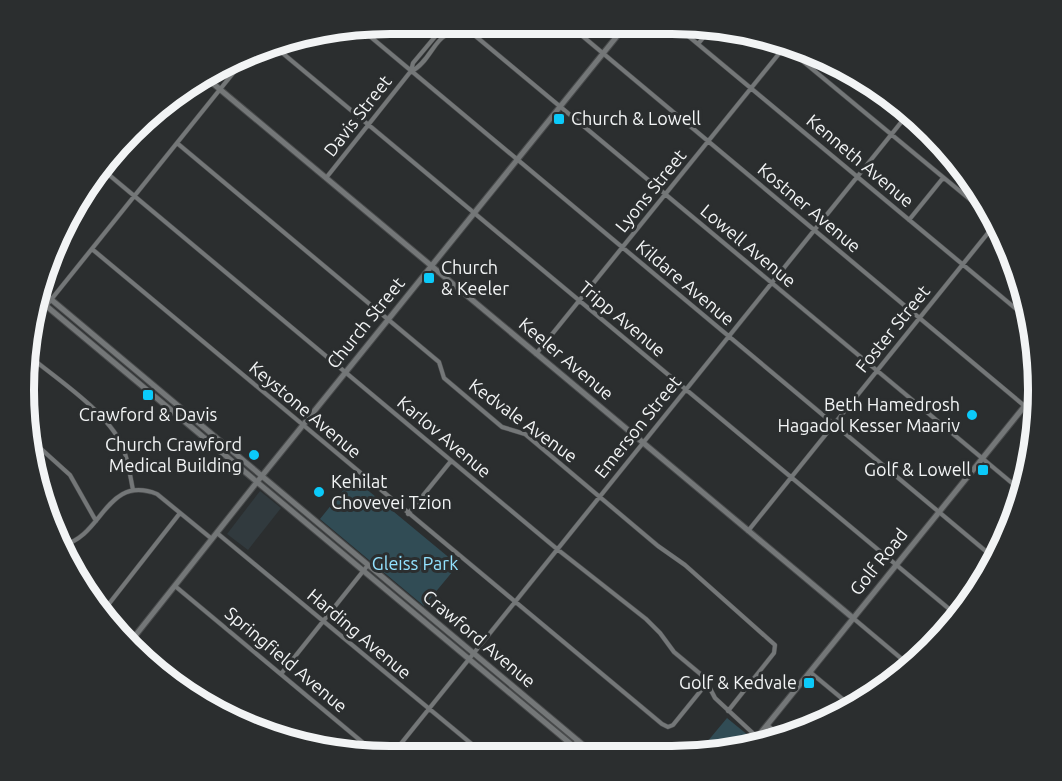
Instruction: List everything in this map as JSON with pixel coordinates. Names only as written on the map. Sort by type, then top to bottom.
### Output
[{"type":"main road","name":"Church Street","points":[[135,637],[257,482],[619,34]]},
{"type":"main road","name":"Keeler Avenue","points":[[212,82],[853,618]]},
{"type":"main road","name":"Crawford Avenue","points":[[47,297],[584,746]]},
{"type":"main road","name":"Crawford Avenue","points":[[46,306],[574,746]]},
{"type":"main road","name":"Golf Road","points":[[758,736],[1027,403]]},
{"type":"street","name":"Davis Street","points":[[411,71],[413,63],[435,34]]},
{"type":"street","name":"Davis Street","points":[[326,178],[411,71],[419,67],[444,36],[455,34]]},
{"type":"street","name":"Lowell Avenue","points":[[474,34],[1014,485]]},
{"type":"street","name":"Kostner Avenue","points":[[580,34],[1025,406]]},
{"type":"street","name":"Kildare Avenue","points":[[368,35],[988,553]]},
{"type":"street","name":"Kenneth Avenue","points":[[687,35],[1018,311]]},
{"type":"street","points":[[698,44],[704,36]]},
{"type":"street","name":"Lyons Street","points":[[536,354],[779,51]]},
{"type":"street","name":"Tripp Avenue","points":[[281,52],[951,611]]},
{"type":"street","points":[[801,59],[974,203]]},
{"type":"street","points":[[46,306],[235,70]]},
{"type":"street","name":"Emerson Street","points":[[399,746],[903,120]]},
{"type":"street","name":"Kedvale Avenue","points":[[177,142],[439,362],[444,378],[502,426],[525,434],[701,579],[776,647],[774,653],[728,711]]},
{"type":"street","name":"Karlov Avenue","points":[[108,174],[556,549],[652,624],[674,652],[708,682],[711,693],[756,736]]},
{"type":"street","points":[[909,220],[944,178]]},
{"type":"street","name":"Foster Street","points":[[748,531],[990,231]]},
{"type":"street","name":"Keystone Avenue","points":[[92,249],[653,717],[668,727],[675,723],[708,682]]},
{"type":"street","points":[[36,362],[104,418],[114,431],[126,458],[133,490]]},
{"type":"street","points":[[151,393],[156,388]]},
{"type":"street","points":[[39,447],[70,475],[96,521]]},
{"type":"street","points":[[408,514],[452,460]]},
{"type":"street","points":[[69,543],[80,539],[113,500],[133,490],[157,494],[212,539]]},
{"type":"street","points":[[108,606],[180,513]]},
{"type":"street","name":"Harding Avenue","points":[[217,533],[474,746]]},
{"type":"street","points":[[281,674],[368,565]]},
{"type":"street","name":"Springfield Avenue","points":[[175,586],[367,746]]},
{"type":"street","name":"Keeler Avenue","points":[[853,618],[903,660]]},
{"type":"street","points":[[810,672],[845,701]]},
{"type":"street","points":[[767,725],[775,731]]},
{"type":"street","points":[[574,746],[578,741]]},
{"type":"shaded area","points":[[260,491],[281,508],[248,550],[227,534]]},
{"type":"green space","name":"Gleiss Park","points":[[353,478],[458,565],[424,606],[320,519]]},
{"type":"green space","points":[[727,718],[749,736],[741,740],[705,745]]},
{"type":"waterway","points":[[731,741],[736,740]]},
{"type":"place","name":"Church & Lowell","points":[[559,119]]},
{"type":"place","name":"Church & Keeler","points":[[429,278]]},
{"type":"place","name":"Crawford & Davis","points":[[148,395]]},
{"type":"place","name":"Beth Hamedrosh Hagadol Kesser Maariv","points":[[972,415]]},
{"type":"place","name":"Church Crawford Medical Building","points":[[254,455]]},
{"type":"place","name":"Golf & Lowell","points":[[983,470]]},
{"type":"place","name":"Kehilat Chovevei Tzion","points":[[319,492]]},
{"type":"place","name":"Golf & Kedvale","points":[[809,683]]}]
